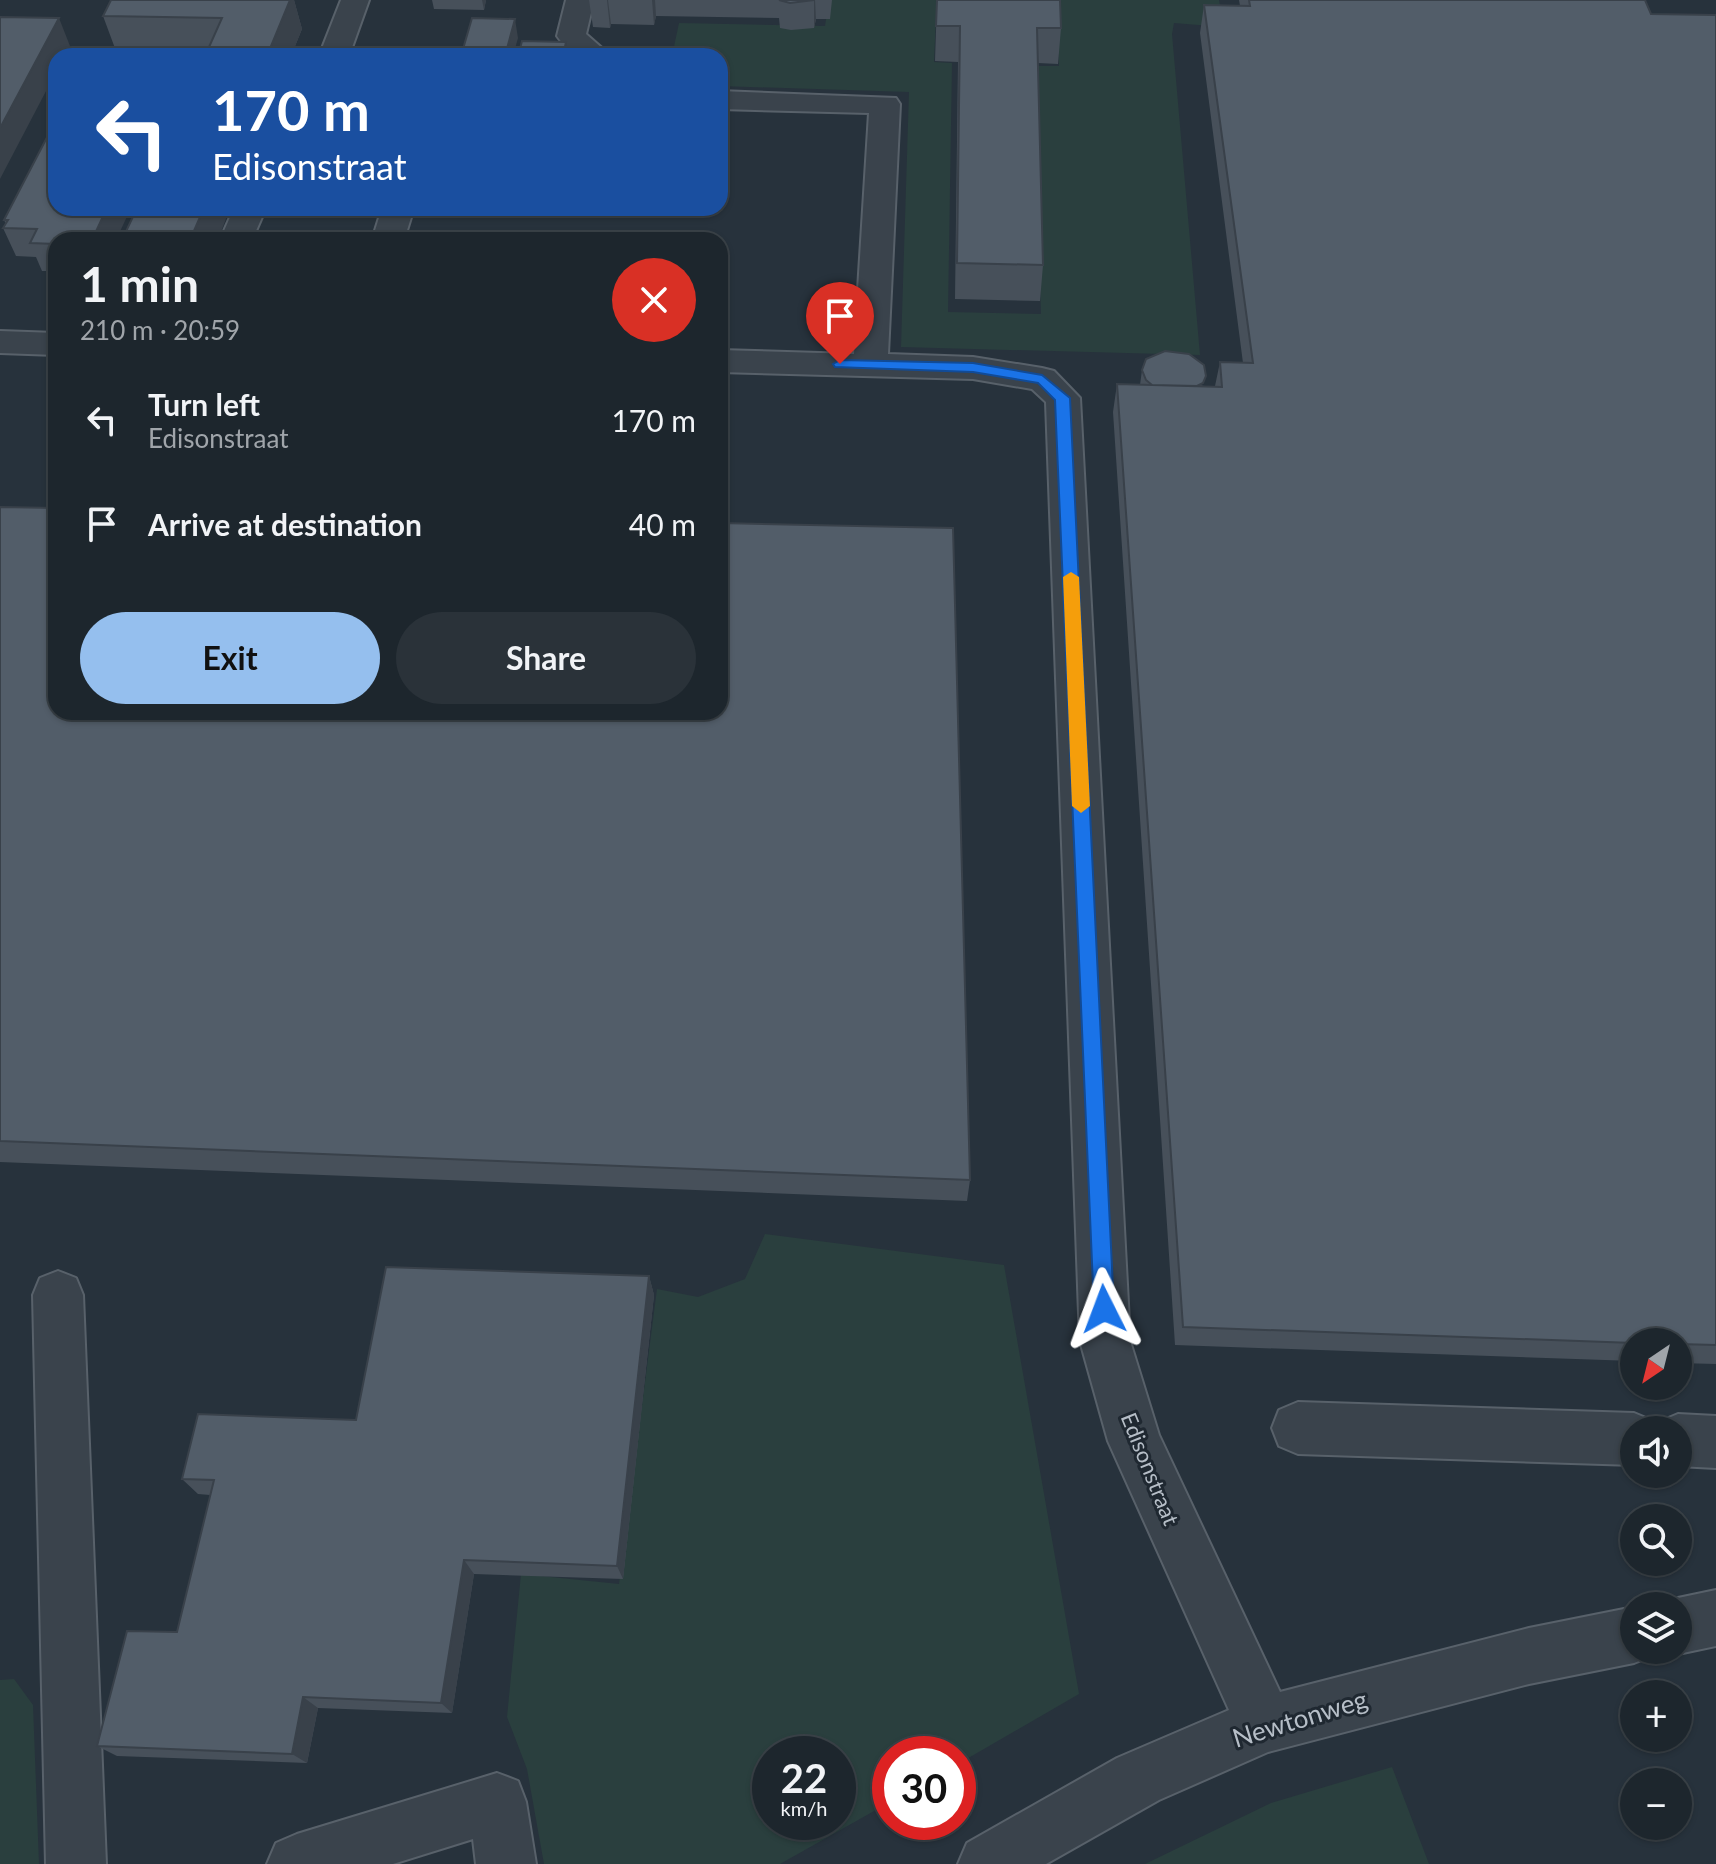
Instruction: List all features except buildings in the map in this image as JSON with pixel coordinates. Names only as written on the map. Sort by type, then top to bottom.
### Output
[{"type":"street","points":[[337,48],[355,0]]},
{"type":"street","points":[[580,0],[571,36],[586,48]]},
{"type":"street","points":[[728,100],[885,104],[870,365]]},
{"type":"street","points":[[0,342],[48,344]]},
{"type":"street","name":"Edisonstraat","points":[[728,361],[973,368],[1042,379],[1063,398],[1105,1341],[1134,1441],[1265,1724]]},
{"type":"street","points":[[58,1295],[76,1864]]},
{"type":"street","points":[[1298,1428],[1620,1439]]},
{"type":"street","points":[[1692,1441],[1716,1442]]},
{"type":"street","points":[[1692,1623],[1716,1618]]},
{"type":"street","name":"Newtonweg","points":[[988,1864],[1138,1779],[1265,1724],[1529,1656],[1620,1638]]},
{"type":"street","points":[[297,1864],[497,1802],[506,1864]]},
{"type":"green space","points":[[829,0],[1219,0],[1224,27],[1174,23],[1172,34],[1200,355],[901,347],[909,92],[728,86],[728,48],[674,48],[679,23],[825,26]],"holes":[[[936,16],[1057,19],[1059,66],[1033,66],[1041,314],[948,312],[952,63],[934,62]]]},
{"type":"green space","points":[[765,1234],[1004,1265],[1079,1694],[976,1754],[976,1736],[872,1736],[872,1812],[856,1821],[856,1736],[752,1736],[752,1840],[823,1840],[780,1864],[544,1864],[527,1769],[507,1717],[521,1574],[619,1584],[657,1289],[698,1297],[745,1279]]},
{"type":"green space","points":[[14,1679],[33,1705],[39,1864],[0,1864],[0,1680]]},
{"type":"green space","points":[[1392,1767],[1429,1864],[1145,1864],[1271,1803]]},
{"type":"slow traffic","points":[[1071,577],[1081,806]]},
{"type":"route","points":[[840,364],[973,368],[1042,379],[1063,398],[1104,1309]]}]
